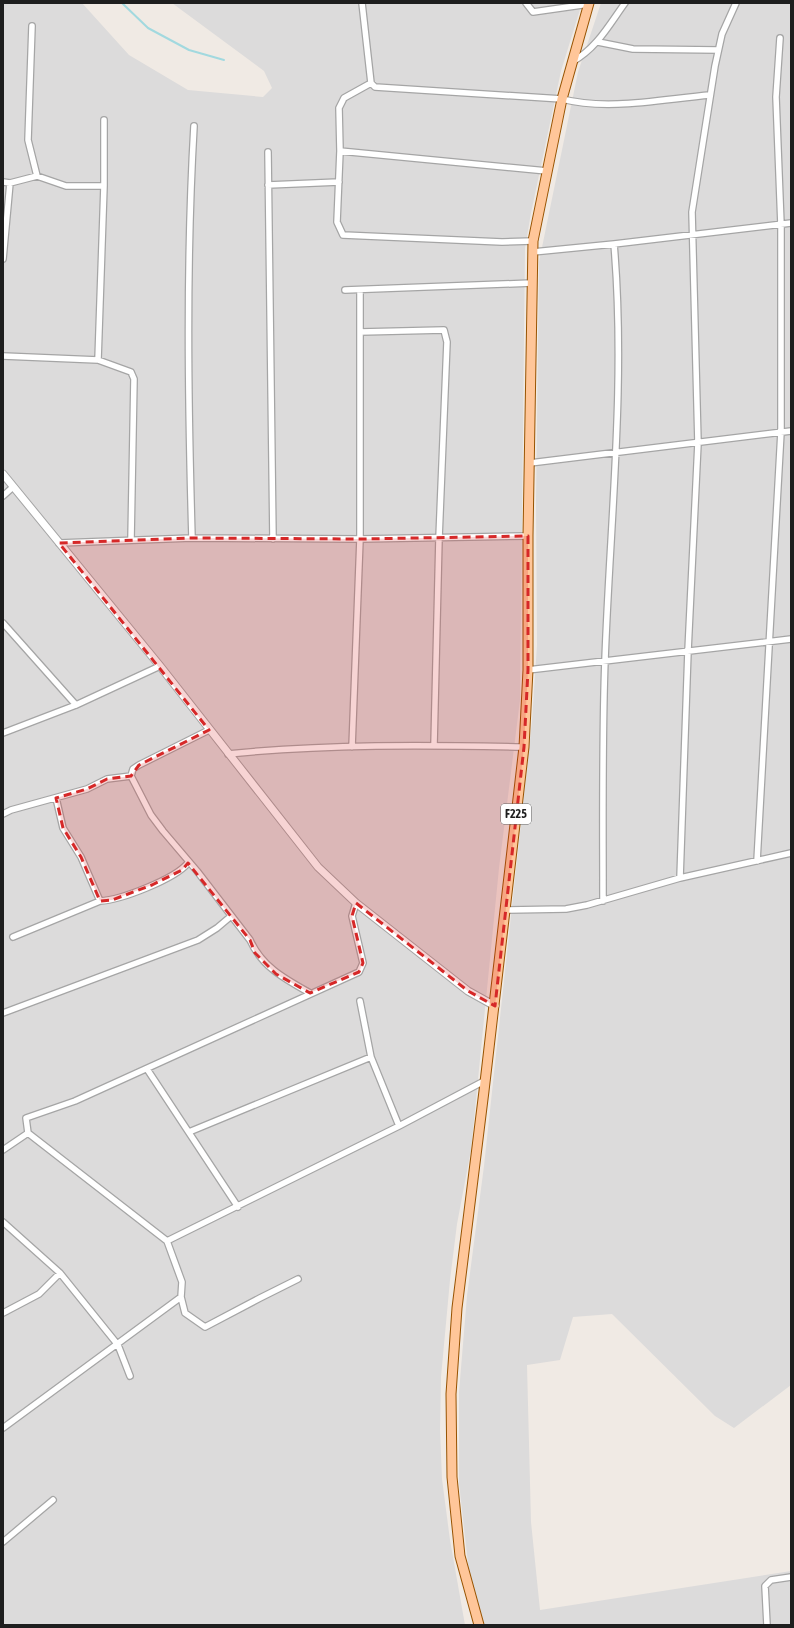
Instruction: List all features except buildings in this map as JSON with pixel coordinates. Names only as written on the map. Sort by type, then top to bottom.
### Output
[{"type":"main road","name":"F225","points":[[479,1625],[460,1556],[452,1477],[451,1394],[456,1308],[495,1006],[504,910],[524,747],[528,670],[528,536],[533,241],[562,99],[589,4]]},
{"type":"street","points":[[362,3],[371,82],[375,87],[562,99],[581,104],[605,105],[710,95]]},
{"type":"street","points":[[526,3],[533,12],[589,4]]},
{"type":"street","points":[[572,62],[585,55],[598,42],[625,3]]},
{"type":"street","points":[[680,878],[688,651],[698,443],[692,212],[718,50],[722,34],[736,3]]},
{"type":"street","points":[[32,26],[28,140],[37,176]]},
{"type":"street","points":[[757,861],[771,642],[781,432],[781,225],[776,97],[780,38]]},
{"type":"street","points":[[598,42],[633,49],[718,50]]},
{"type":"street","points":[[371,82],[344,98],[339,108],[340,151],[337,222],[343,235],[502,242],[533,241]]},
{"type":"street","points":[[98,360],[104,186],[104,120]]},
{"type":"street","points":[[192,538],[188,364],[189,210],[194,126]]},
{"type":"street","points":[[340,151],[547,171]]},
{"type":"street","points":[[268,152],[273,539]]},
{"type":"street","points":[[3,182],[10,182],[37,176],[66,186],[104,186]]},
{"type":"street","points":[[3,259],[10,182]]},
{"type":"street","points":[[268,185],[338,182]]},
{"type":"street","points":[[533,252],[791,223]]},
{"type":"street","points":[[603,901],[605,660],[617,451],[618,289],[614,244]]},
{"type":"street","points":[[344,290],[532,283]]},
{"type":"street","points":[[352,747],[360,539],[360,290]]},
{"type":"street","points":[[360,332],[444,330],[447,342],[439,538],[434,745]]},
{"type":"street","points":[[3,356],[98,360],[131,372],[134,379],[131,539]]},
{"type":"street","points":[[530,462],[791,431]]},
{"type":"street","points":[[3,474],[160,666],[318,867],[356,903],[468,991],[495,1006]]},
{"type":"street","points":[[3,496],[13,487]]},
{"type":"street","points":[[59,543],[131,539],[192,538],[360,539],[528,536]]},
{"type":"street","points":[[3,623],[76,705]]},
{"type":"street","points":[[528,670],[791,639]]},
{"type":"street","points":[[3,733],[76,705],[160,666]]},
{"type":"street","points":[[130,776],[133,769],[139,765],[210,730]]},
{"type":"street","points":[[228,754],[352,747],[434,745],[524,747]]},
{"type":"street","points":[[3,814],[11,810],[87,790],[107,779],[130,776]]},
{"type":"street","points":[[130,776],[151,815],[188,863],[197,872],[230,917],[250,940],[255,953],[276,974],[310,993]]},
{"type":"street","points":[[56,798],[64,832],[81,857],[100,900]]},
{"type":"street","points":[[504,910],[566,909],[603,901],[680,878],[791,853]]},
{"type":"street","points":[[13,937],[100,900],[112,900],[152,885],[182,870],[188,863]]},
{"type":"street","points":[[298,1280],[205,1327],[185,1313],[181,1297],[182,1282],[167,1241],[28,1133],[26,1118],[59,1108],[359,972],[363,963],[352,916],[356,903]]},
{"type":"street","points":[[3,1013],[198,940],[218,928],[230,917]]},
{"type":"street","points":[[360,1001],[371,1057],[399,1126]]},
{"type":"street","points":[[189,1132],[371,1057]]},
{"type":"street","points":[[147,1069],[238,1207]]},
{"type":"street","points":[[167,1241],[399,1126],[486,1080]]},
{"type":"street","points":[[3,1150],[28,1133]]},
{"type":"street","points":[[3,1222],[60,1273],[118,1345],[130,1376]]},
{"type":"street","points":[[3,1313],[40,1294],[60,1273]]},
{"type":"street","points":[[3,1428],[118,1345],[181,1297]]},
{"type":"street","points":[[3,1542],[53,1500]]},
{"type":"street","points":[[767,1625],[765,1586],[771,1580],[791,1577]]},
{"type":"highlighted area","points":[[528,536],[528,670],[524,747],[495,1006],[468,991],[356,903],[352,916],[363,963],[359,972],[310,993],[276,974],[255,953],[250,940],[188,863],[182,870],[152,885],[112,900],[100,901],[81,857],[63,828],[56,798],[87,789],[107,779],[131,776],[139,765],[209,730],[59,543],[192,538],[360,539]]},
{"type":"shaded area","points":[[3,3],[82,3],[129,55],[188,90],[263,97],[272,88],[264,71],[172,3],[582,3],[561,71],[525,248],[520,700],[499,868],[471,1150],[457,1224],[441,1377],[440,1430],[442,1479],[450,1540],[465,1625],[3,1625]]},
{"type":"shaded area","points":[[601,3],[791,3],[791,1385],[734,1428],[715,1416],[612,1314],[573,1317],[560,1360],[527,1365],[531,1522],[540,1610],[791,1571],[791,1625],[478,1625],[470,1581],[459,1483],[459,1392],[467,1296],[484,1166],[532,721],[537,645],[536,500],[539,262],[578,72]]},
{"type":"waterway","points":[[122,3],[148,28],[189,50],[224,60]]}]
